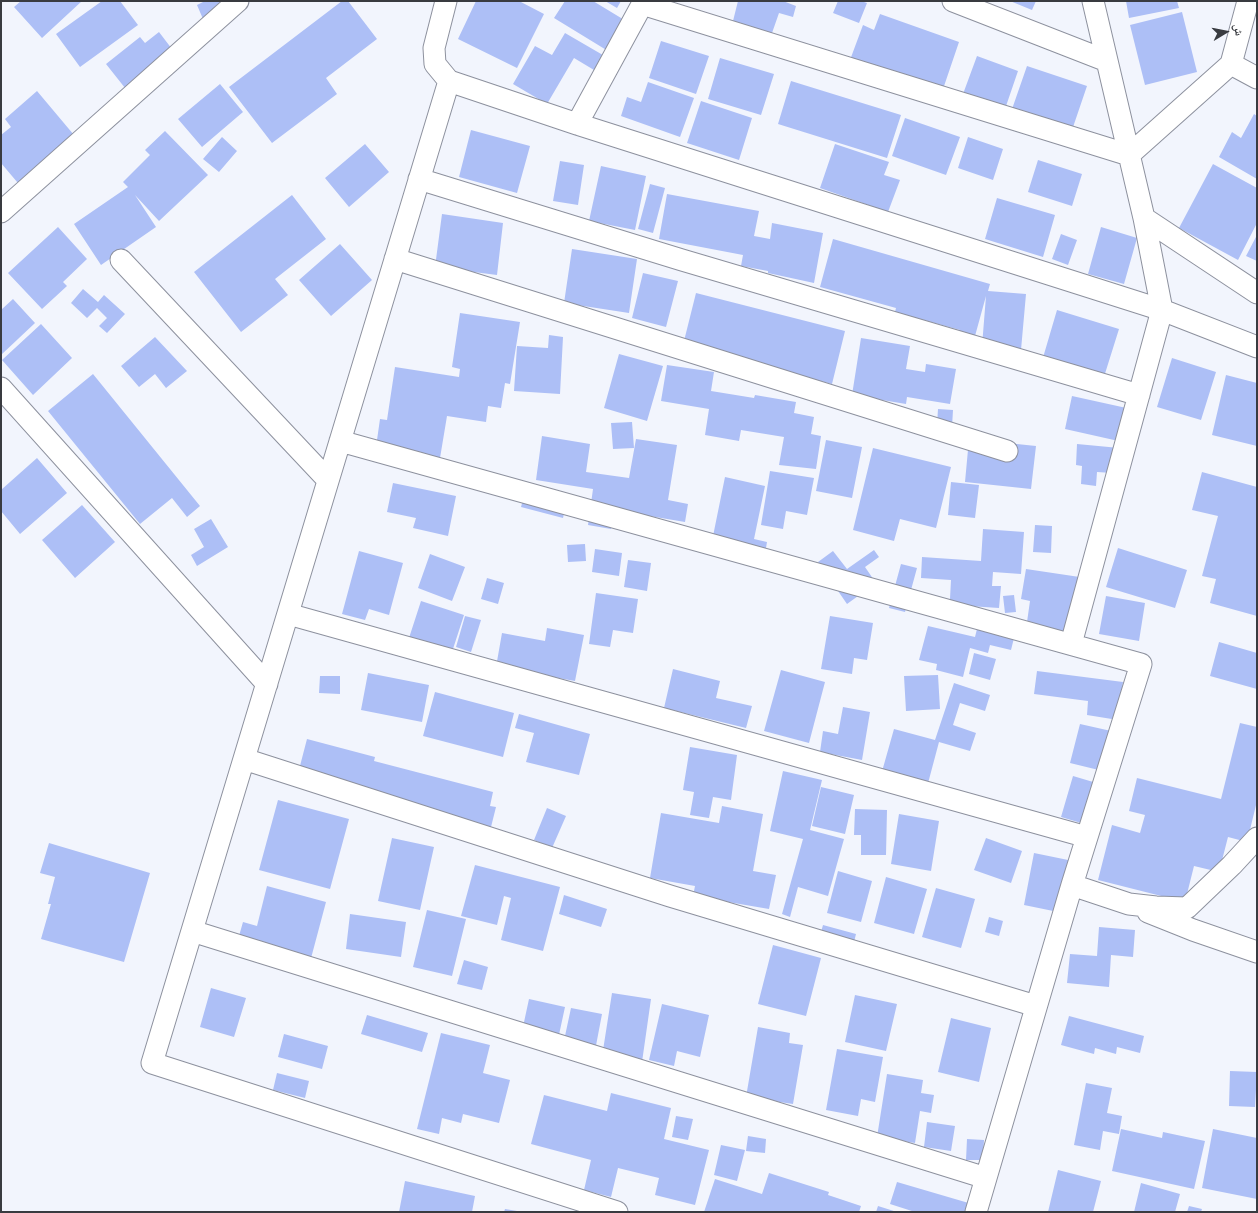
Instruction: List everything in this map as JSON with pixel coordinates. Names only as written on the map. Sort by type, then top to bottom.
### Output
[{"type":"street","points":[[1,212],[238,1]]},
{"type":"street","points":[[446,1],[434,48],[435,64],[449,81],[577,124],[1162,310],[1257,347]]},
{"type":"street","points":[[954,1],[1107,61]]},
{"type":"street","points":[[1071,644],[1162,310],[1144,218],[1092,1]]},
{"type":"street","points":[[1129,155],[1231,64],[1248,1]]},
{"type":"street","points":[[577,124],[643,2],[1129,155]]},
{"type":"street","points":[[1231,64],[1257,78]]},
{"type":"street","points":[[449,81],[152,1063],[617,1212]]},
{"type":"street","points":[[419,179],[690,262],[1139,395]]},
{"type":"street","points":[[1144,218],[1257,293]]},
{"type":"street","points":[[395,259],[1007,452]]},
{"type":"street","points":[[121,260],[328,480]]},
{"type":"street","points":[[1,388],[267,684]]},
{"type":"street","points":[[340,442],[1141,664],[1072,885],[976,1212]]},
{"type":"street","points":[[288,614],[1087,837]]},
{"type":"street","points":[[244,759],[670,896],[1036,1006]]},
{"type":"street","points":[[1129,904],[1187,908],[1232,865],[1257,838]]},
{"type":"street","points":[[1072,885],[1129,904],[1192,930],[1257,952]]},
{"type":"street","points":[[192,931],[986,1178]]},
{"type":"building","points":[[21,1],[82,1],[42,38],[14,7]]},
{"type":"building","points":[[102,1],[120,1],[138,25],[80,67],[56,34]]},
{"type":"building","points":[[205,1],[219,1],[223,10],[203,19],[197,5]]},
{"type":"building","points":[[342,1],[348,1],[377,39],[326,78],[337,94],[272,143],[229,87]]},
{"type":"building","points":[[476,1],[519,1],[544,14],[517,68],[458,39]]},
{"type":"building","points":[[565,1],[593,1],[626,21],[608,51],[554,18]]},
{"type":"building","points":[[605,1],[621,1],[617,8]]},
{"type":"building","points":[[738,1],[783,1],[796,6],[793,17],[779,13],[772,33],[733,21]]},
{"type":"building","points":[[838,1],[861,1],[867,3],[859,23],[833,13]]},
{"type":"building","points":[[1010,1],[1036,1],[1032,10]]},
{"type":"building","points":[[1126,1],[1177,1],[1179,8],[1129,18]]},
{"type":"building","points":[[1182,12],[1197,72],[1145,85],[1130,25]]},
{"type":"building","points":[[880,14],[959,42],[942,92],[850,60],[863,25],[874,30]]},
{"type":"building","points":[[159,32],[175,53],[129,93],[106,64],[140,37],[145,43]]},
{"type":"building","points":[[565,33],[608,58],[599,73],[574,58],[547,104],[513,84],[535,46],[552,55]]},
{"type":"building","points":[[661,41],[709,56],[696,94],[649,78]]},
{"type":"building","points":[[977,56],[1018,71],[1005,109],[963,94]]},
{"type":"building","points":[[720,58],[774,74],[761,115],[708,99]]},
{"type":"building","points":[[1027,66],[1087,86],[1071,133],[1011,112]]},
{"type":"building","points":[[791,81],[901,115],[887,158],[778,124]]},
{"type":"building","points":[[648,82],[694,98],[680,137],[621,116],[627,97],[641,102]]},
{"type":"building","points":[[220,84],[243,112],[202,147],[178,119]]},
{"type":"building","points":[[37,91],[79,141],[23,189],[1,163],[1,135],[11,127],[5,119]]},
{"type":"building","points":[[701,101],[752,118],[739,160],[687,143]]},
{"type":"building","points":[[1254,114],[1257,116],[1257,179],[1219,157],[1232,132],[1241,138]]},
{"type":"building","points":[[905,118],[960,137],[946,175],[892,156]]},
{"type":"building","points":[[471,130],[530,146],[517,193],[459,177]]},
{"type":"building","points":[[165,131],[208,175],[159,221],[135,195],[156,227],[101,265],[74,224],[128,187],[123,182],[150,155],[145,150]]},
{"type":"building","points":[[222,137],[237,151],[219,172],[203,159]]},
{"type":"building","points":[[968,137],[1003,149],[993,180],[958,168]]},
{"type":"building","points":[[365,144],[389,172],[349,207],[325,178]]},
{"type":"building","points":[[835,144],[889,162],[884,175],[900,180],[888,212],[820,188]]},
{"type":"building","points":[[1038,160],[1082,174],[1072,206],[1028,192]]},
{"type":"building","points":[[560,161],[584,165],[578,205],[553,201]]},
{"type":"building","points":[[1213,164],[1257,188],[1257,223],[1238,260],[1179,228]]},
{"type":"building","points":[[601,166],[646,176],[635,230],[589,221]]},
{"type":"building","points":[[650,184],[665,188],[653,233],[638,229]]},
{"type":"building","points":[[667,194],[759,211],[754,236],[770,239],[772,223],[823,233],[814,283],[768,273],[768,271],[741,266],[743,255],[659,239]]},
{"type":"building","points":[[292,195],[326,239],[275,279],[288,295],[241,332],[194,272]]},
{"type":"building","points":[[997,198],[1055,215],[1043,257],[985,239]]},
{"type":"building","points":[[442,214],[503,223],[497,275],[435,267]]},
{"type":"building","points":[[58,227],[87,259],[63,282],[67,286],[42,309],[8,273]]},
{"type":"building","points":[[1101,227],[1137,238],[1124,284],[1088,274]]},
{"type":"building","points":[[1061,234],[1077,240],[1068,265],[1052,259]]},
{"type":"building","points":[[1257,235],[1257,261],[1246,256]]},
{"type":"building","points":[[833,239],[990,284],[988,291],[1026,294],[1021,350],[982,346],[986,296],[975,336],[959,332],[960,330],[895,312],[896,308],[820,287]]},
{"type":"building","points":[[340,244],[372,280],[331,316],[299,280]]},
{"type":"building","points":[[572,249],[637,259],[629,313],[564,303]]},
{"type":"building","points":[[643,273],[678,281],[666,327],[632,318]]},
{"type":"building","points":[[83,289],[98,302],[104,295],[125,314],[107,333],[99,326],[107,318],[97,308],[87,318],[71,303]]},
{"type":"building","points":[[696,293],[845,331],[832,384],[683,345]]},
{"type":"building","points":[[13,299],[35,323],[1,355],[1,310]]},
{"type":"building","points":[[1057,310],[1119,329],[1103,380],[1042,361]]},
{"type":"building","points":[[460,313],[520,322],[510,384],[505,383],[501,408],[488,406],[486,422],[447,416],[439,464],[375,454],[380,419],[387,420],[395,367],[459,377],[460,369],[452,367]]},
{"type":"building","points":[[41,324],[72,358],[33,395],[2,360]]},
{"type":"building","points":[[549,335],[563,337],[560,394],[514,391],[517,346],[548,348]]},
{"type":"building","points":[[155,337],[187,371],[166,388],[155,374],[139,387],[121,366]]},
{"type":"building","points":[[861,338],[910,346],[906,369],[925,372],[926,364],[956,369],[950,404],[907,397],[906,404],[852,395]]},
{"type":"building","points":[[619,354],[663,366],[647,421],[604,408]]},
{"type":"building","points":[[1172,358],[1216,372],[1201,420],[1157,407]]},
{"type":"building","points":[[667,365],[714,372],[711,391],[754,398],[755,395],[796,402],[794,413],[814,417],[811,434],[821,436],[816,469],[779,465],[784,437],[741,430],[739,441],[705,435],[709,409],[661,401]]},
{"type":"building","points":[[93,374],[200,506],[187,517],[172,498],[140,524],[48,411]]},
{"type":"building","points":[[1226,375],[1257,383],[1257,446],[1212,435]]},
{"type":"building","points":[[1072,396],[1131,409],[1123,442],[1065,429]]},
{"type":"building","points":[[938,409],[953,410],[952,427],[937,425]]},
{"type":"building","points":[[632,422],[634,448],[613,449],[611,423]]},
{"type":"building","points":[[542,436],[590,444],[586,472],[629,478],[636,439],[677,445],[668,500],[688,504],[685,522],[614,510],[611,529],[588,525],[593,489],[536,480]]},
{"type":"building","points":[[969,439],[1036,446],[1031,489],[965,482]]},
{"type":"building","points":[[826,440],[862,447],[852,498],[816,491]]},
{"type":"building","points":[[1077,444],[1130,449],[1128,474],[1097,472],[1096,486],[1081,484],[1082,466],[1076,465]]},
{"type":"building","points":[[873,448],[951,467],[936,528],[900,519],[894,541],[853,530]]},
{"type":"building","points":[[37,458],[67,493],[20,534],[1,511],[1,490]]},
{"type":"building","points":[[770,471],[814,478],[807,515],[786,511],[783,529],[761,525]]},
{"type":"building","points":[[1202,472],[1257,487],[1257,616],[1210,603],[1216,579],[1202,576],[1218,516],[1192,510]]},
{"type":"building","points":[[725,477],[765,486],[754,539],[767,542],[763,566],[712,541]]},
{"type":"building","points":[[951,482],[979,485],[975,518],[948,515]]},
{"type":"building","points":[[393,483],[456,496],[448,536],[413,528],[416,518],[387,512]]},
{"type":"building","points":[[527,485],[568,496],[563,518],[521,507]]},
{"type":"building","points":[[82,505],[115,542],[75,578],[42,540]]},
{"type":"building","points":[[211,519],[228,547],[197,566],[191,555],[204,547],[194,529]]},
{"type":"building","points":[[1035,525],[1052,526],[1051,553],[1033,552]]},
{"type":"building","points":[[983,529],[1024,532],[1021,574],[993,572],[992,586],[1001,586],[999,608],[969,606],[949,618],[951,580],[921,578],[922,557],[981,561]]},
{"type":"building","points":[[585,544],[586,561],[568,562],[567,545]]},
{"type":"building","points":[[1118,548],[1187,570],[1175,608],[1106,587]]},
{"type":"building","points":[[595,549],[622,553],[619,576],[592,572]]},
{"type":"building","points":[[874,550],[879,557],[865,567],[876,583],[847,604],[818,562],[833,551],[847,569]]},
{"type":"building","points":[[359,551],[403,563],[389,615],[369,609],[365,620],[342,614]]},
{"type":"building","points":[[430,554],[465,567],[452,601],[418,588]]},
{"type":"building","points":[[628,560],[651,563],[647,591],[624,587]]},
{"type":"building","points":[[901,564],[917,568],[905,612],[889,608]]},
{"type":"building","points":[[1026,569],[1093,579],[1084,638],[1026,629],[1030,601],[1021,599]]},
{"type":"building","points":[[487,578],[504,583],[498,604],[481,599]]},
{"type":"building","points":[[596,593],[638,599],[633,633],[613,630],[610,647],[589,644]]},
{"type":"building","points":[[1014,595],[1016,612],[1005,613],[1003,596]]},
{"type":"building","points":[[1106,596],[1145,603],[1139,641],[1099,634]]},
{"type":"building","points":[[421,601],[464,615],[452,652],[409,638]]},
{"type":"building","points":[[981,613],[1018,622],[1011,650],[990,645],[988,653],[970,648],[963,677],[936,670],[937,664],[919,660],[928,626],[975,637]]},
{"type":"building","points":[[465,616],[481,620],[471,652],[456,647]]},
{"type":"building","points":[[830,616],[873,623],[867,660],[854,658],[852,674],[821,669]]},
{"type":"building","points":[[547,628],[584,635],[575,681],[496,667],[502,633],[545,641]]},
{"type":"building","points":[[1219,642],[1257,653],[1257,689],[1210,676]]},
{"type":"building","points":[[974,653],[996,659],[990,680],[969,674]]},
{"type":"building","points":[[673,669],[720,681],[716,698],[752,706],[746,728],[664,708]]},
{"type":"building","points":[[781,670],[825,682],[809,743],[764,731]]},
{"type":"building","points":[[1037,671],[1123,682],[1118,720],[1087,715],[1088,701],[1034,694]]},
{"type":"building","points":[[368,673],[429,685],[422,722],[361,710]]},
{"type":"building","points":[[938,675],[940,709],[906,711],[904,676]]},
{"type":"building","points":[[320,676],[340,676],[340,694],[319,693]]},
{"type":"building","points":[[954,683],[990,695],[985,711],[960,703],[953,725],[976,733],[970,751],[939,742],[927,787],[881,775],[894,729],[935,740]]},
{"type":"building","points":[[435,692],[514,713],[503,757],[423,736]]},
{"type":"building","points":[[843,707],[870,712],[862,760],[820,752],[823,731],[838,734]]},
{"type":"building","points":[[519,714],[590,734],[579,775],[526,762],[534,733],[515,728]]},
{"type":"building","points":[[1240,723],[1257,727],[1257,801],[1247,842],[1228,837],[1219,872],[1194,866],[1185,902],[1098,880],[1112,825],[1140,833],[1145,815],[1129,811],[1137,778],[1221,799]]},
{"type":"building","points":[[1080,724],[1120,733],[1111,773],[1070,763]]},
{"type":"building","points":[[307,739],[375,757],[374,761],[493,792],[490,806],[496,807],[489,835],[295,785]]},
{"type":"building","points":[[690,747],[737,755],[731,800],[713,797],[709,818],[690,815],[694,792],[683,790]]},
{"type":"building","points":[[783,771],[822,780],[810,830],[844,839],[828,896],[798,887],[790,917],[782,914],[803,839],[770,831]]},
{"type":"building","points":[[1073,776],[1110,787],[1098,828],[1061,817]]},
{"type":"building","points":[[821,787],[854,795],[845,834],[812,826]]},
{"type":"building","points":[[278,800],[349,819],[330,889],[259,870]]},
{"type":"building","points":[[722,806],[763,814],[753,871],[776,875],[769,909],[693,896],[695,886],[650,878],[661,813],[719,823]]},
{"type":"building","points":[[547,808],[566,816],[552,848],[534,840]]},
{"type":"building","points":[[855,809],[887,810],[886,855],[861,855],[861,835],[854,835]]},
{"type":"building","points":[[899,814],[939,821],[931,871],[891,864]]},
{"type":"building","points":[[392,838],[434,847],[420,910],[378,901]]},
{"type":"building","points":[[986,838],[1022,851],[1011,883],[974,870]]},
{"type":"building","points":[[49,843],[150,873],[124,962],[41,939],[51,904],[48,904],[55,877],[40,873]]},
{"type":"building","points":[[1034,853],[1073,861],[1063,913],[1024,905]]},
{"type":"building","points":[[475,865],[560,887],[543,951],[501,940],[511,898],[504,896],[497,925],[461,916]]},
{"type":"building","points":[[838,871],[872,881],[861,922],[827,913]]},
{"type":"building","points":[[886,877],[927,889],[914,934],[874,923]]},
{"type":"building","points":[[267,886],[326,902],[310,962],[237,943],[243,922],[257,926]]},
{"type":"building","points":[[936,888],[975,899],[961,948],[922,937]]},
{"type":"building","points":[[564,895],[607,909],[601,927],[559,914]]},
{"type":"building","points":[[427,910],[466,919],[452,976],[413,967]]},
{"type":"building","points":[[350,914],[406,922],[401,957],[346,949]]},
{"type":"building","points":[[989,917],[1003,921],[999,936],[985,932]]},
{"type":"building","points":[[823,925],[856,934],[850,958],[819,939]]},
{"type":"building","points":[[1099,927],[1135,930],[1133,957],[1111,955],[1109,987],[1067,983],[1070,954],[1097,956]]},
{"type":"building","points":[[773,945],[821,958],[806,1016],[758,1004]]},
{"type":"building","points":[[464,960],[488,967],[482,990],[457,984]]},
{"type":"building","points":[[211,988],[246,998],[234,1037],[200,1027]]},
{"type":"building","points":[[612,993],[651,999],[641,1069],[601,1063]]},
{"type":"building","points":[[855,995],[897,1004],[886,1051],[845,1042]]},
{"type":"building","points":[[529,999],[565,1007],[557,1044],[521,1036]]},
{"type":"building","points":[[662,1004],[709,1015],[700,1057],[677,1051],[674,1066],[649,1060]]},
{"type":"building","points":[[571,1008],[602,1014],[594,1056],[562,1050]]},
{"type":"building","points":[[367,1015],[428,1033],[422,1052],[361,1034]]},
{"type":"building","points":[[1069,1016],[1144,1036],[1140,1053],[1117,1047],[1116,1054],[1095,1048],[1094,1054],[1061,1045]]},
{"type":"building","points":[[951,1018],[991,1028],[979,1082],[938,1072]]},
{"type":"building","points":[[758,1027],[790,1033],[789,1043],[803,1045],[793,1104],[746,1097]]},
{"type":"building","points":[[441,1033],[490,1045],[483,1073],[510,1080],[499,1123],[463,1114],[461,1123],[442,1118],[439,1134],[417,1129]]},
{"type":"building","points":[[284,1034],[328,1046],[322,1069],[278,1057]]},
{"type":"building","points":[[837,1049],[883,1057],[875,1102],[861,1099],[858,1116],[826,1110]]},
{"type":"building","points":[[1230,1071],[1257,1072],[1255,1107],[1229,1106]]},
{"type":"building","points":[[277,1073],[309,1081],[305,1098],[273,1090]]},
{"type":"building","points":[[887,1074],[923,1080],[921,1093],[934,1095],[931,1113],[920,1111],[915,1143],[877,1137]]},
{"type":"building","points":[[1086,1083],[1112,1088],[1107,1113],[1122,1116],[1119,1134],[1103,1131],[1100,1150],[1074,1145]]},
{"type":"building","points":[[611,1093],[671,1108],[664,1139],[709,1150],[695,1205],[655,1195],[659,1178],[618,1168],[611,1197],[584,1190],[591,1160],[531,1144],[544,1095],[607,1111]]},
{"type":"building","points":[[676,1116],[693,1119],[688,1140],[672,1137]]},
{"type":"building","points":[[927,1122],[955,1126],[951,1151],[924,1147]]},
{"type":"building","points":[[1121,1129],[1162,1138],[1163,1132],[1205,1141],[1194,1189],[1112,1171]]},
{"type":"building","points":[[1213,1129],[1257,1138],[1257,1199],[1202,1188]]},
{"type":"building","points":[[748,1136],[766,1139],[765,1153],[746,1151]]},
{"type":"building","points":[[967,1139],[984,1140],[983,1160],[966,1160]]},
{"type":"building","points":[[721,1145],[745,1150],[737,1181],[714,1175]]},
{"type":"building","points":[[1058,1170],[1101,1181],[1093,1212],[1048,1212]]},
{"type":"building","points":[[769,1173],[829,1192],[828,1195],[861,1206],[859,1212],[704,1212],[715,1179],[762,1194]]},
{"type":"building","points":[[405,1181],[475,1196],[472,1212],[399,1212]]},
{"type":"building","points":[[897,1182],[972,1204],[970,1212],[915,1212],[890,1204]]},
{"type":"building","points":[[1141,1183],[1180,1194],[1175,1212],[1134,1212]]},
{"type":"building","points":[[878,1206],[897,1212],[876,1212]]},
{"type":"building","points":[[1189,1206],[1202,1209],[1201,1212],[1187,1212]]},
{"type":"building","points":[[505,1209],[517,1211],[517,1212],[504,1212]]}]
